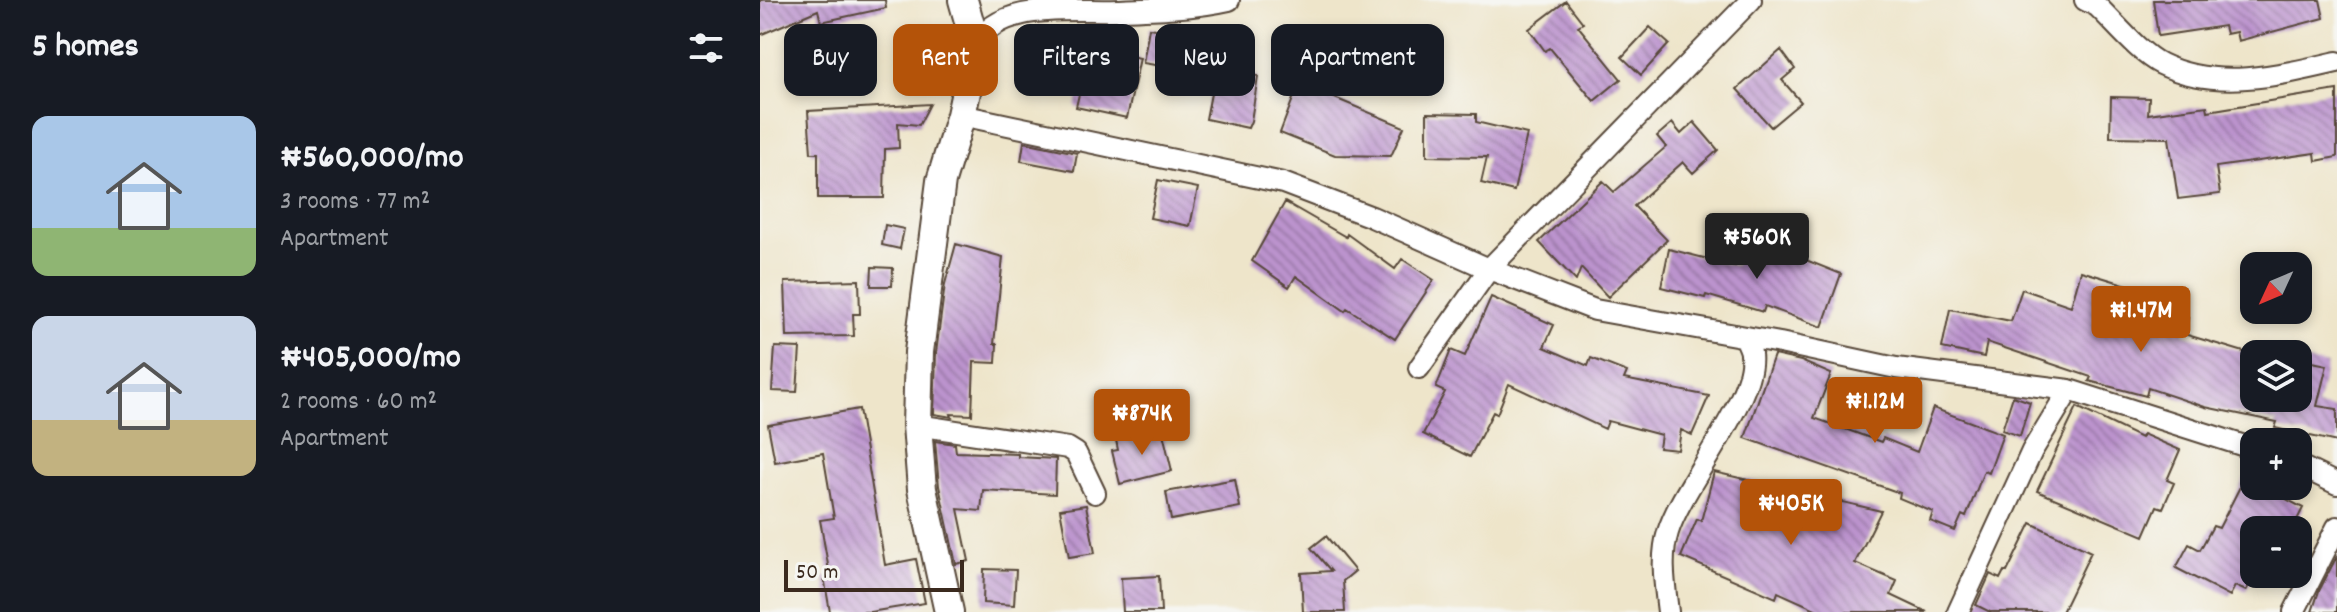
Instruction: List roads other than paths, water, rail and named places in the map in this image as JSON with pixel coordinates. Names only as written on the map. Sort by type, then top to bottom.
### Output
[{"type":"street","points":[[963,0],[970,24]]},
{"type":"street","points":[[995,24],[1025,12],[1117,10],[1229,0]]},
{"type":"street","points":[[1419,368],[1489,269],[1751,0]]},
{"type":"street","points":[[2085,0],[2097,6],[2159,63],[2185,72],[2228,79],[2277,76],[2337,62]]},
{"type":"street","points":[[949,612],[922,489],[917,425],[919,352],[941,181],[965,96]]},
{"type":"street","points":[[961,115],[1283,183],[1595,310],[1896,368],[2069,390],[2240,445]]},
{"type":"street","points":[[1668,612],[1663,565],[1667,533],[1682,500],[1741,397],[1751,370],[1751,353],[1745,337]]},
{"type":"street","points":[[1958,612],[2032,451],[2069,390]]},
{"type":"street","points":[[917,425],[1068,448],[1076,453],[1095,493]]},
{"type":"street","points":[[2312,472],[2337,484]]},
{"type":"street","points":[[2294,612],[2337,527]]}]
